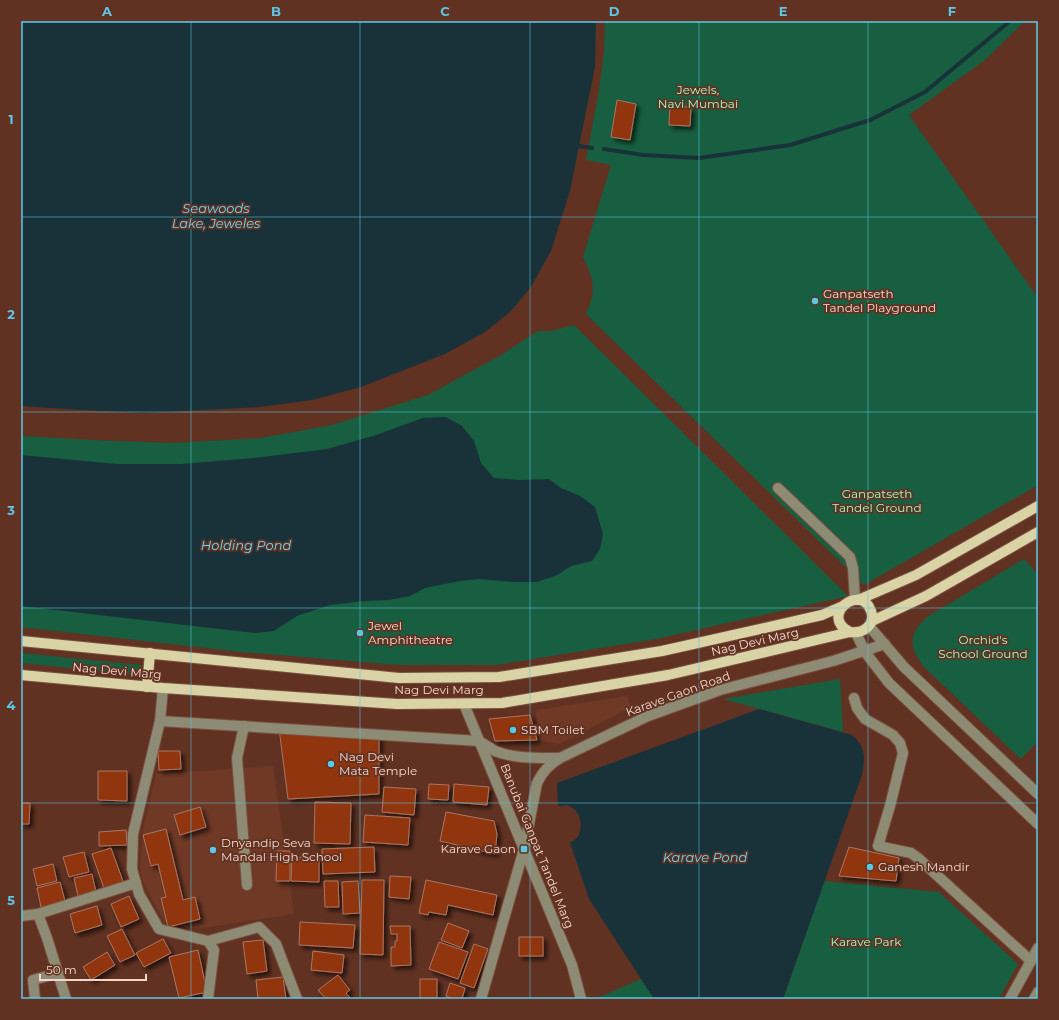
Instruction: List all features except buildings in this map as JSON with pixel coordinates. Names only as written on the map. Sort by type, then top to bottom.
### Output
[{"type":"main road","points":[[1038,506],[916,575],[857,600],[847,602],[842,606],[839,621],[842,626],[853,633],[861,632],[871,624],[926,596],[1038,532]]},
{"type":"main road","points":[[857,600],[868,605],[872,616],[871,624]]},
{"type":"main road","name":"Nag Devi Marg","points":[[21,641],[400,678],[499,677],[662,651],[822,615],[842,606]]},
{"type":"main road","name":"Nag Devi Marg","points":[[21,675],[147,687],[398,704],[502,703],[668,675],[853,633]]},
{"type":"main road","points":[[147,687],[150,653]]},
{"type":"street","points":[[778,488],[850,557],[854,568],[857,600]]},
{"type":"street","points":[[871,624],[904,667],[1038,794]]},
{"type":"street","points":[[853,633],[865,652],[889,683],[1038,824]]},
{"type":"street","name":"Karave Gaon Road","points":[[481,999],[524,848],[537,783],[545,769],[560,758],[648,716],[720,690],[865,652],[885,644]]},
{"type":"street","points":[[163,688],[160,721],[133,834],[132,869],[139,894],[159,929],[208,941],[259,927],[276,944],[297,999]]},
{"type":"street","points":[[854,698],[857,708],[865,719],[894,735],[900,743],[903,753],[878,846],[911,854],[918,858],[1031,961]]},
{"type":"street","name":"Banubai Ganpat Tandel Marg","points":[[464,704],[572,965],[580,999]]},
{"type":"street","points":[[160,721],[479,741],[495,751],[513,756],[560,758]]},
{"type":"street","points":[[244,726],[237,758],[247,885]]},
{"type":"street","points":[[21,916],[38,914],[136,883]]},
{"type":"street","points":[[38,914],[66,999]]},
{"type":"street","points":[[208,941],[214,950],[208,999]]},
{"type":"street","points":[[1010,999],[1038,948]]},
{"type":"street","points":[[35,999],[33,980],[58,974]]},
{"type":"street","points":[[1034,999],[1038,992]]},
{"type":"shaded area","points":[[627,696],[631,707],[560,744],[539,741],[536,710]]},
{"type":"shaded area","name":"Dnyandip Seva Mandal High School","points":[[273,766],[294,914],[196,929],[164,922],[143,882],[140,868],[143,831],[156,774]]},
{"type":"green space","points":[[605,21],[1025,21],[985,60],[909,115],[1038,298],[1038,485],[864,585],[586,314],[592,298],[593,285],[590,272],[583,257],[611,165],[586,160],[599,90],[604,53]]},
{"type":"green space","points":[[574,325],[848,596],[656,639],[496,665],[398,665],[241,652],[21,627],[21,436],[173,443],[261,438],[332,425],[428,395],[501,355],[538,331],[551,331]]},
{"type":"green space","name":"Orchid's School Ground","points":[[1024,559],[1038,574],[1038,741],[1021,759],[923,666],[915,652],[913,640],[916,629],[927,617]]},
{"type":"green space","points":[[21,653],[141,665],[140,675],[21,663]]},
{"type":"green space","points":[[840,679],[843,732],[723,699]]},
{"type":"green space","name":"Karave Park","points":[[824,881],[939,892],[1018,964],[999,999],[783,999]]},
{"type":"green space","points":[[641,979],[654,999],[595,999]]},
{"type":"water","name":"Seawoods Lake, Jeweles","points":[[21,21],[596,21],[595,67],[570,191],[551,251],[531,287],[510,312],[485,332],[445,354],[361,387],[312,400],[260,407],[145,413],[21,406]]},
{"type":"water","name":"Holding Pond","points":[[446,417],[462,426],[474,441],[481,463],[494,478],[519,480],[549,479],[561,488],[580,496],[595,507],[603,534],[600,549],[592,561],[571,566],[557,575],[537,582],[513,582],[479,579],[460,581],[425,588],[410,596],[389,600],[330,605],[297,616],[274,631],[255,633],[21,606],[21,455],[117,464],[181,464],[254,458],[327,449],[376,435],[423,418]]},
{"type":"water","name":"Karave Pond","points":[[759,709],[852,735],[860,744],[864,758],[862,775],[783,999],[654,999],[589,899],[570,843],[579,835],[581,824],[579,816],[574,809],[567,805],[558,806],[557,783]]},
{"type":"waterway","points":[[604,149],[643,155],[699,158],[790,145],[870,120],[925,92],[1010,21]]},
{"type":"waterway","points":[[579,146],[592,148]]},
{"type":"place","name":"Ganpatseth Tandel Playground","points":[[815,301]]},
{"type":"place","name":"Jewel Amphitheatre","points":[[360,633]]},
{"type":"place","name":"SBM Toilet","points":[[513,730]]},
{"type":"place","name":"Nag Devi Mata Temple","points":[[331,764]]},
{"type":"place","name":"Karave Gaon","points":[[524,849]]},
{"type":"place","name":"Dnyandip Seva Mandal High School","points":[[213,850]]},
{"type":"place","name":"Ganesh Mandir","points":[[870,867]]},
{"type":"park label","name":"Jewels, Navi Mumbai","points":[[698,97]]},
{"type":"park label","name":"Ganpatseth Tandel Ground","points":[[877,501]]}]
